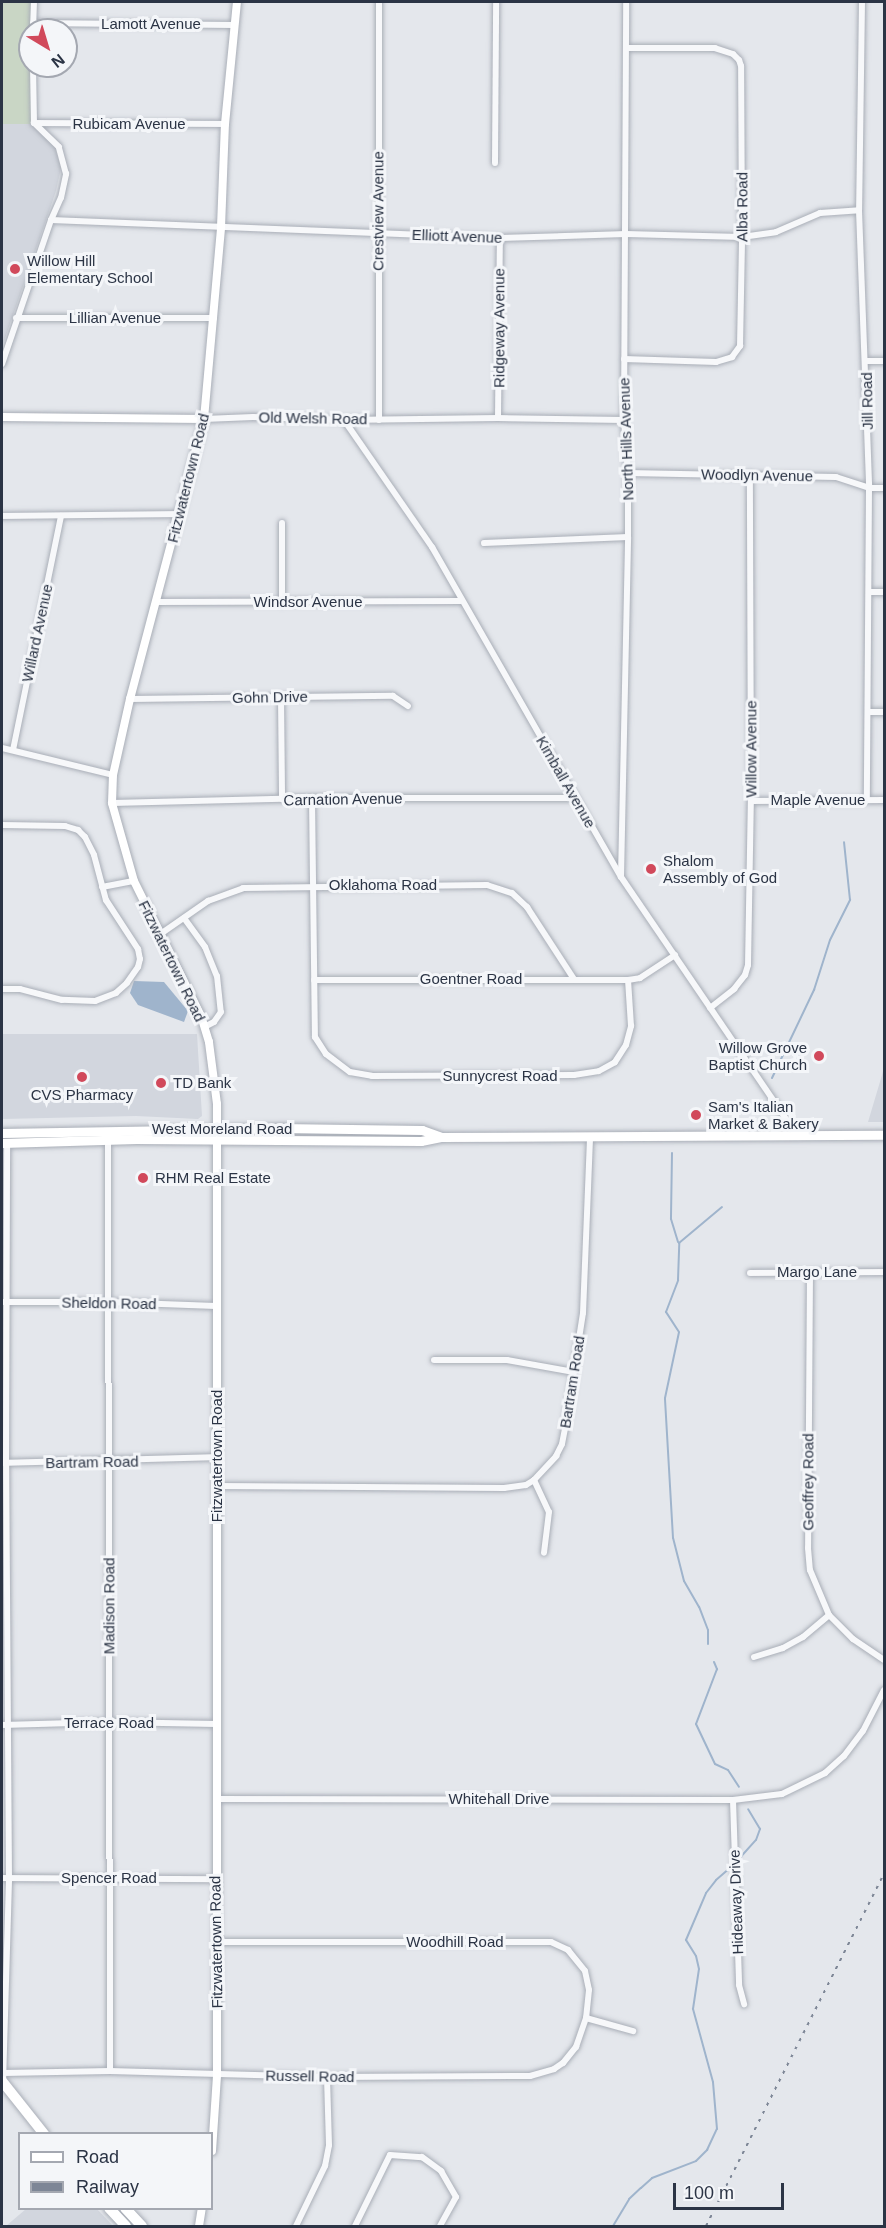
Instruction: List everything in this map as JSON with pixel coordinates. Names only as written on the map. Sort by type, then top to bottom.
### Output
[{"type":"highway","points":[[3,2079],[44,2132]]},
{"type":"highway","points":[[111,2210],[126,2226]]},
{"type":"highway","points":[[127,2210],[142,2226]]},
{"type":"main road","name":"West Moreland Road","points":[[2,1132],[218,1129],[422,1130],[441,1137]]},
{"type":"main road","name":"West Moreland Road","points":[[4,1143],[421,1141],[441,1137],[885,1135]]},
{"type":"street","points":[[33,18],[34,2]]},
{"type":"street","name":"Fitzwatertown Road","points":[[213,2136],[217,2075],[218,1457],[216,1306],[219,1141],[214,1080],[204,1027],[191,994],[159,935],[134,881],[112,803],[113,775],[130,699],[204,419],[221,227],[225,124],[237,2]]},
{"type":"street","name":"Crestview Avenue","points":[[379,2],[377,232],[379,420]]},
{"type":"street","points":[[495,163],[496,2]]},
{"type":"street","name":"North Hills Avenue","points":[[621,877],[628,473],[624,420],[626,2]]},
{"type":"street","name":"Jill Road","points":[[862,2],[860,210],[869,488],[867,800]]},
{"type":"street","name":"Lamott Avenue","points":[[78,27],[234,25]]},
{"type":"street","name":"Alba Road","points":[[624,359],[716,362],[732,357],[740,346],[742,237],[741,66],[739,60],[733,54],[715,48],[627,48]]},
{"type":"street","points":[[2,364],[16,318],[61,198],[66,174],[59,147],[34,123],[33,78]]},
{"type":"street","name":"Rubicam Avenue","points":[[34,123],[225,124]]},
{"type":"street","name":"Elliott Avenue","points":[[51,220],[500,238],[626,234],[742,237],[776,232],[820,213],[860,210]]},
{"type":"street","name":"Ridgeway Avenue","points":[[498,418],[500,238]]},
{"type":"street","name":"Lillian Avenue","points":[[16,318],[214,318]]},
{"type":"street","points":[[866,361],[885,361]]},
{"type":"street","name":"Old Welsh Road","points":[[2,417],[624,420]]},
{"type":"street","name":"Kimball Avenue","points":[[344,420],[432,547],[621,877],[799,1136]]},
{"type":"street","name":"Woodlyn Avenue","points":[[628,473],[836,477],[869,488],[885,488]]},
{"type":"street","name":"Willow Avenue","points":[[710,1008],[734,990],[745,975],[748,965],[751,801],[750,474]]},
{"type":"street","points":[[2,516],[180,514]]},
{"type":"street","name":"Willard Avenue","points":[[13,750],[61,516]]},
{"type":"street","points":[[282,523],[282,603]]},
{"type":"street","points":[[484,543],[627,537]]},
{"type":"street","points":[[869,592],[885,592]]},
{"type":"street","name":"Windsor Avenue","points":[[155,602],[461,601]]},
{"type":"street","name":"Gohn Drive","points":[[130,699],[393,696],[408,706]]},
{"type":"street","points":[[280,697],[282,800]]},
{"type":"street","points":[[869,712],[885,712]]},
{"type":"street","points":[[2,748],[113,775]]},
{"type":"street","name":"Carnation Avenue","points":[[112,803],[312,798],[574,798]]},
{"type":"street","name":"Sunnycrest Road","points":[[312,798],[315,1037],[320,1047],[342,1068],[360,1075],[372,1076],[574,1075],[599,1071],[615,1062],[626,1045],[631,1026],[628,980]]},
{"type":"street","name":"Maple Avenue","points":[[751,801],[885,800]]},
{"type":"street","points":[[2,825],[47,824],[78,830],[90,845],[102,887],[114,913],[138,949],[138,967],[127,983],[116,993],[94,1001],[62,1000],[20,989],[2,989]]},
{"type":"street","points":[[102,887],[134,881]]},
{"type":"street","name":"Oklahoma Road","points":[[159,935],[208,901],[236,890],[312,885],[496,886],[512,893],[527,907],[574,979]]},
{"type":"street","points":[[184,918],[205,947],[218,976],[221,1012],[214,1022],[204,1027]]},
{"type":"street","points":[[628,980],[640,978],[675,955]]},
{"type":"street","name":"Goentner Road","points":[[314,980],[628,980]]},
{"type":"street","name":"Bartram Road","points":[[534,1480],[547,1468],[562,1444],[574,1372],[585,1292],[590,1137]]},
{"type":"street","name":"Madison Road","points":[[108,1141],[110,2071]]},
{"type":"street","points":[[3,2079],[9,1877],[4,1725],[4,1143]]},
{"type":"street","name":"Margo Lane","points":[[750,1272],[885,1272]]},
{"type":"street","name":"Geoffrey Road","points":[[810,1273],[808,1548],[810,1570],[817,1592],[829,1616],[853,1639],[885,1660]]},
{"type":"street","name":"Sheldon Road","points":[[4,1302],[107,1302],[216,1306]]},
{"type":"street","points":[[434,1360],[526,1362],[574,1372]]},
{"type":"street","name":"Bartram Road","points":[[4,1463],[110,1462],[218,1457]]},
{"type":"street","points":[[218,1486],[504,1488],[526,1485],[534,1480],[549,1512],[544,1553]]},
{"type":"street","points":[[754,1657],[783,1648],[803,1637],[829,1616]]},
{"type":"street","name":"Whitehall Drive","points":[[216,1798],[733,1800],[782,1794],[825,1773],[844,1756],[863,1731],[885,1690]]},
{"type":"street","name":"Terrace Road","points":[[4,1725],[109,1722],[216,1724]]},
{"type":"street","name":"Hideaway Drive","points":[[733,1800],[739,1985],[744,2004]]},
{"type":"street","name":"Spencer Road","points":[[2,1878],[216,1878]]},
{"type":"street","name":"Woodhill Road","points":[[217,1942],[551,1942],[568,1950],[585,1971],[589,1990],[586,2018]]},
{"type":"street","points":[[586,2018],[633,2031]]},
{"type":"street","name":"Russell Road","points":[[3,2079],[110,2071],[327,2077],[530,2076],[554,2069],[570,2056],[579,2041],[586,2018]]},
{"type":"street","points":[[296,2226],[325,2166],[329,2145],[327,2077]]},
{"type":"street","points":[[355,2226],[390,2156],[422,2157],[441,2171],[456,2197],[440,2226]]},
{"type":"street","points":[[199,2226],[202,2210]]},
{"type":"shaded area","name":"Willow Hill Elementary School","points":[[2,124],[31,124],[55,147],[61,168],[56,191],[2,347]]},
{"type":"shaded area","points":[[2,1034],[197,1034],[202,1116],[198,1119],[136,1116],[2,1119]]},
{"type":"shaded area","points":[[884,1067],[884,1122],[868,1122],[882,1075]]},
{"type":"shaded area","points":[[25,2210],[98,2210],[113,2226],[6,2226]]},
{"type":"green space","points":[[2,2],[32,2],[32,18],[18,18],[18,78],[32,78],[32,124],[2,124]]},
{"type":"water","points":[[134,981],[164,982],[188,1011],[184,1022],[138,1005],[130,993]]},
{"type":"waterway","points":[[772,1078],[814,990],[830,940],[850,900],[844,842]]},
{"type":"waterway","points":[[672,1153],[671,1219],[678,1242]]},
{"type":"waterway","points":[[708,1644],[708,1630],[699,1607],[684,1581],[673,1538],[665,1398],[679,1332],[666,1312],[678,1280],[679,1243],[722,1207]]},
{"type":"waterway","points":[[714,1662],[717,1669],[696,1724],[715,1764],[728,1770],[739,1787]]},
{"type":"waterway","points":[[737,1861],[756,1840],[760,1829],[748,1809]]},
{"type":"waterway","points":[[613,2226],[629,2199],[652,2178],[696,2161],[707,2150],[717,2129],[713,2082],[693,2009],[699,1969],[696,1956],[686,1940],[706,1893],[716,1880],[733,1865]]},
{"type":"railway","points":[[706,2226],[884,1874]]},
{"type":"place","name":"Willow Hill Elementary School","points":[[15,269]]},
{"type":"place","name":"Shalom Assembly of God","points":[[651,869]]},
{"type":"place","name":"Willow Grove Baptist Church","points":[[819,1056]]},
{"type":"place","name":"CVS Pharmacy","points":[[82,1077]]},
{"type":"place","name":"TD Bank","points":[[161,1083]]},
{"type":"place","name":"Sam's Italian Market & Bakery","points":[[696,1115]]},
{"type":"place","name":"RHM Real Estate","points":[[143,1178]]}]
